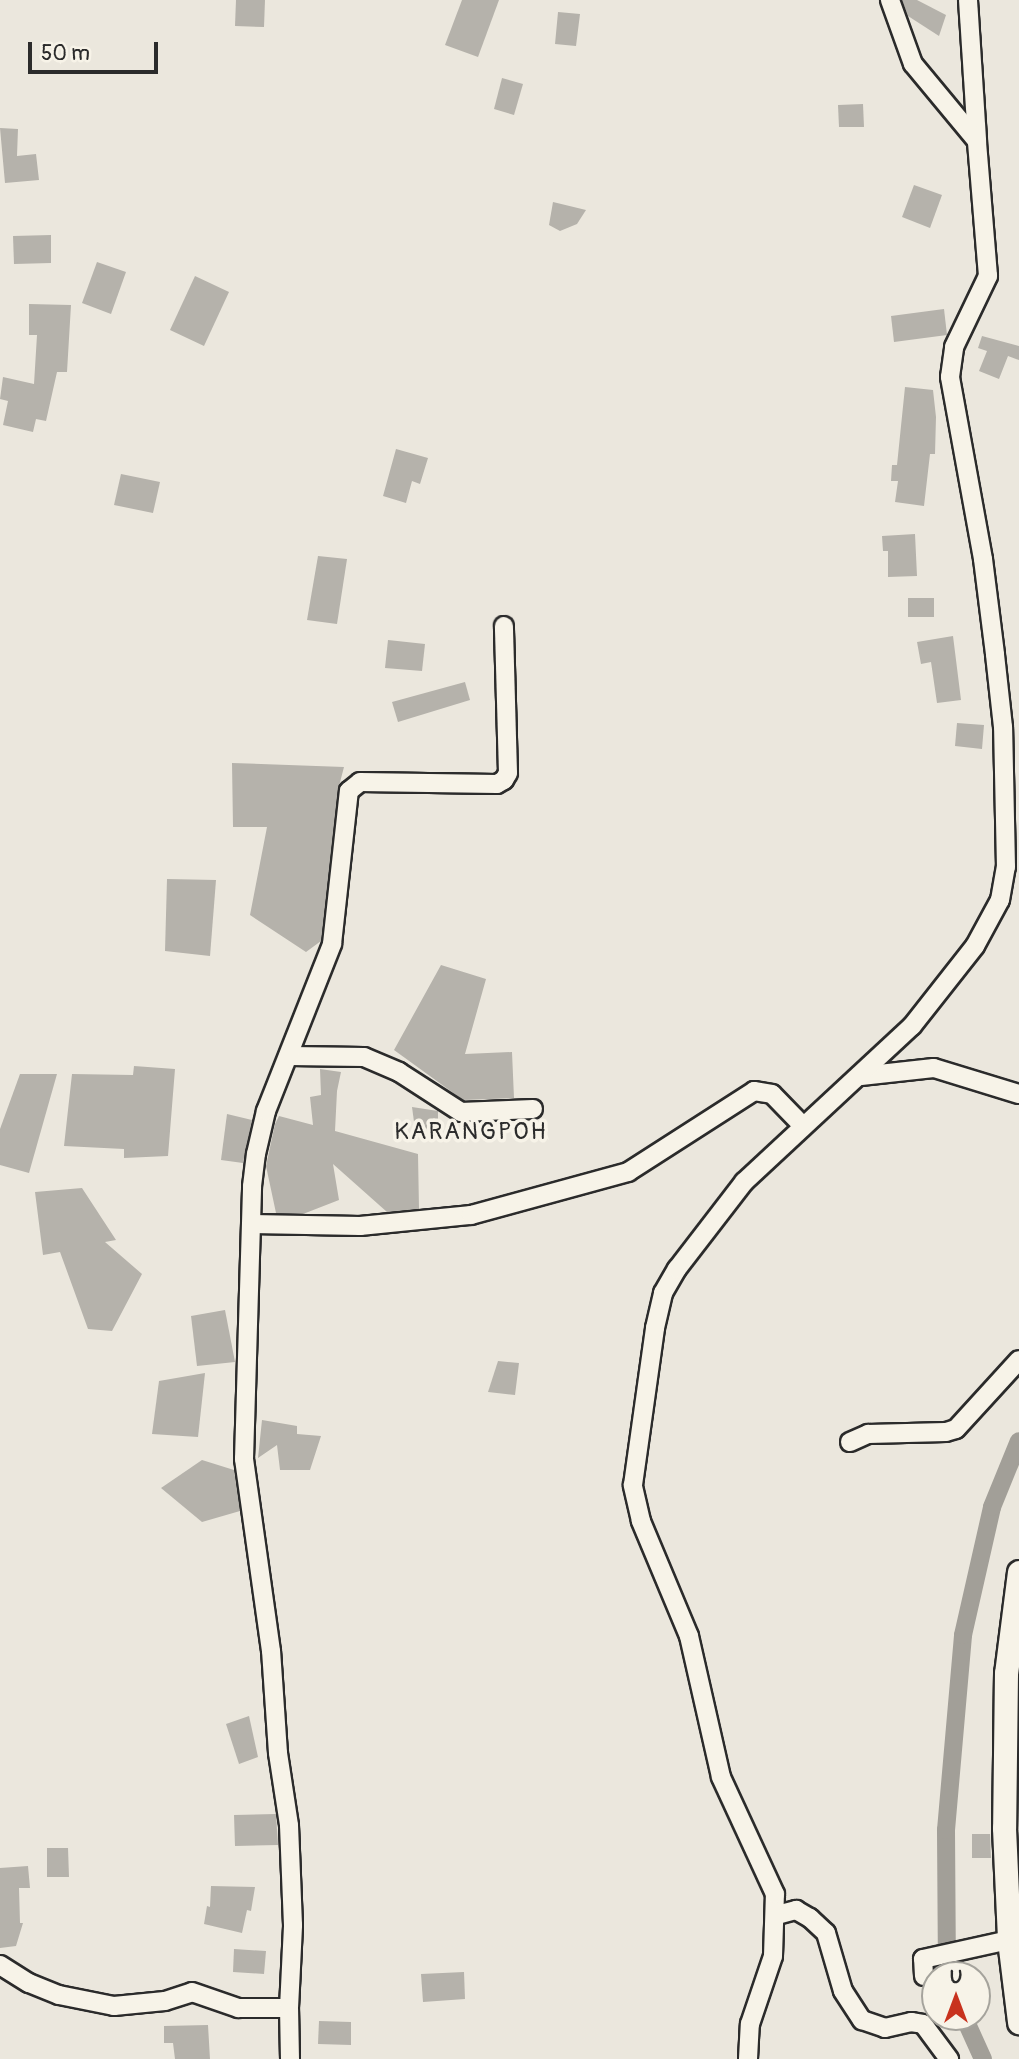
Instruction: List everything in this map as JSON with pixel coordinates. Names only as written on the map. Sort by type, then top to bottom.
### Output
[{"type":"main road","points":[[1019,1572],[1006,1673],[1004,1828],[1009,1940],[1019,2022]]},
{"type":"street","points":[[890,0],[913,64],[976,141]]},
{"type":"street","points":[[748,2059],[750,2024],[773,1956],[775,1894],[721,1777],[689,1636],[641,1521],[633,1485],[647,1364],[663,1293],[696,1242],[744,1182],[912,1026],[975,946],[1000,900],[1013,844],[1003,727],[983,559],[950,377],[954,347],[988,276],[976,141],[968,0]]},
{"type":"street","points":[[290,2059],[289,2008],[293,1925],[289,1825],[278,1754],[271,1651],[244,1459],[251,1224],[256,1154],[266,1111],[290,1056],[332,944],[349,790],[360,782],[497,785],[508,773],[504,626]]},
{"type":"street","points":[[290,1056],[362,1056],[397,1072],[461,1112],[533,1109]]},
{"type":"street","points":[[861,1076],[934,1068],[1019,1094]]},
{"type":"street","points":[[251,1224],[360,1226],[471,1214],[628,1172],[754,1091],[772,1094],[803,1126]]},
{"type":"street","points":[[850,1442],[867,1434],[946,1432],[957,1429],[1019,1360]]},
{"type":"street","points":[[776,1915],[796,1910],[810,1918],[826,1933],[843,1991],[862,2020],[885,2028],[911,2022],[923,2024],[949,2059]]},
{"type":"street","points":[[922,1961],[1009,1940]]},
{"type":"street","points":[[0,1965],[29,1983],[59,1995],[114,2006],[165,2001],[192,1992],[238,2008],[289,2008]]},
{"type":"building","points":[[236,0],[265,0],[264,27],[235,26]]},
{"type":"building","points":[[462,0],[499,0],[478,57],[445,45]]},
{"type":"building","points":[[902,0],[917,0],[946,15],[939,36],[908,16]]},
{"type":"building","points":[[558,12],[580,14],[576,46],[555,44]]},
{"type":"building","points":[[502,78],[523,84],[514,115],[494,109]]},
{"type":"building","points":[[863,104],[864,127],[839,127],[838,105]]},
{"type":"building","points":[[0,128],[18,129],[17,156],[36,154],[39,180],[5,183]]},
{"type":"building","points":[[914,185],[942,195],[930,228],[902,217]]},
{"type":"building","points":[[553,202],[586,210],[577,224],[560,231],[549,225]]},
{"type":"building","points":[[51,235],[51,263],[14,264],[13,236]]},
{"type":"building","points":[[97,262],[126,272],[111,314],[82,303]]},
{"type":"building","points":[[195,276],[229,292],[204,346],[170,330]]},
{"type":"building","points":[[29,304],[71,305],[67,372],[57,372],[46,421],[36,419],[33,432],[3,425],[8,401],[0,399],[3,377],[34,384],[37,335],[29,335]]},
{"type":"building","points":[[944,309],[947,335],[894,342],[891,316]]},
{"type":"building","points":[[982,336],[1019,346],[1019,360],[1008,356],[999,379],[979,371],[987,351],[978,348]]},
{"type":"building","points":[[905,387],[933,390],[936,417],[935,454],[930,454],[924,506],[895,502],[898,481],[891,481],[892,465],[897,465]]},
{"type":"building","points":[[396,449],[428,458],[420,484],[412,481],[406,503],[383,496]]},
{"type":"building","points":[[121,474],[160,482],[153,513],[114,505]]},
{"type":"building","points":[[915,534],[917,576],[888,577],[888,551],[883,551],[882,536]]},
{"type":"building","points":[[318,556],[347,559],[337,624],[307,620]]},
{"type":"building","points":[[908,598],[934,598],[934,617],[908,617]]},
{"type":"building","points":[[953,636],[961,700],[937,703],[931,662],[921,664],[917,642]]},
{"type":"building","points":[[388,640],[425,644],[422,671],[385,668]]},
{"type":"building","points":[[465,682],[470,700],[398,722],[392,702]]},
{"type":"building","points":[[957,723],[984,725],[982,749],[955,746]]},
{"type":"building","points":[[232,763],[344,767],[338,790],[321,941],[306,952],[250,915],[267,827],[233,827]]},
{"type":"building","points":[[167,879],[216,880],[210,956],[165,951]]},
{"type":"building","points":[[441,965],[486,979],[465,1054],[512,1052],[514,1098],[463,1100],[394,1050]]},
{"type":"building","points":[[134,1066],[175,1069],[168,1156],[124,1158],[124,1149],[64,1146],[72,1074],[133,1075]]},
{"type":"building","points":[[320,1069],[341,1072],[335,1131],[418,1154],[419,1209],[387,1212],[333,1164],[339,1200],[303,1214],[276,1213],[266,1166],[275,1124],[279,1116],[313,1125],[310,1097],[321,1095]]},
{"type":"building","points":[[20,1074],[57,1074],[29,1173],[0,1165],[0,1129]]},
{"type":"building","points":[[412,1107],[438,1111],[438,1128],[415,1129]]},
{"type":"building","points":[[227,1114],[252,1120],[243,1163],[221,1160]]},
{"type":"building","points":[[82,1188],[116,1240],[105,1242],[142,1274],[112,1331],[88,1329],[60,1252],[43,1255],[35,1192]]},
{"type":"building","points":[[225,1310],[235,1362],[197,1366],[191,1316]]},
{"type":"building","points":[[498,1361],[519,1363],[515,1395],[488,1392]]},
{"type":"building","points":[[205,1373],[198,1437],[152,1434],[159,1381]]},
{"type":"building","points":[[262,1420],[297,1426],[297,1434],[321,1436],[310,1470],[280,1470],[277,1445],[258,1458]]},
{"type":"building","points":[[202,1460],[234,1470],[240,1511],[202,1522],[161,1488]]},
{"type":"building","points":[[249,1716],[258,1757],[239,1764],[226,1724]]},
{"type":"building","points":[[276,1814],[278,1845],[235,1846],[234,1815]]},
{"type":"building","points":[[972,1834],[990,1834],[991,1858],[972,1858]]},
{"type":"building","points":[[47,1848],[68,1848],[69,1877],[47,1877]]},
{"type":"building","points":[[28,1866],[30,1888],[19,1888],[20,1923],[23,1923],[16,1946],[0,1948],[0,1868]]},
{"type":"building","points":[[211,1886],[255,1887],[251,1911],[247,1910],[242,1933],[204,1924],[207,1906],[210,1907]]},
{"type":"building","points":[[234,1949],[266,1951],[264,1974],[233,1972]]},
{"type":"building","points":[[464,1972],[465,1999],[423,2002],[421,1974]]},
{"type":"building","points":[[319,2021],[351,2022],[351,2045],[318,2044]]},
{"type":"building","points":[[208,2025],[210,2059],[175,2059],[173,2043],[164,2043],[164,2026]]},
{"type":"waterway","points":[[947,1961],[946,1830],[963,1635],[992,1507],[1019,1441]]},
{"type":"waterway","points":[[970,2031],[983,2059]]},
{"type":"district","name":"KARANGPOH","points":[[471,1132]]}]
